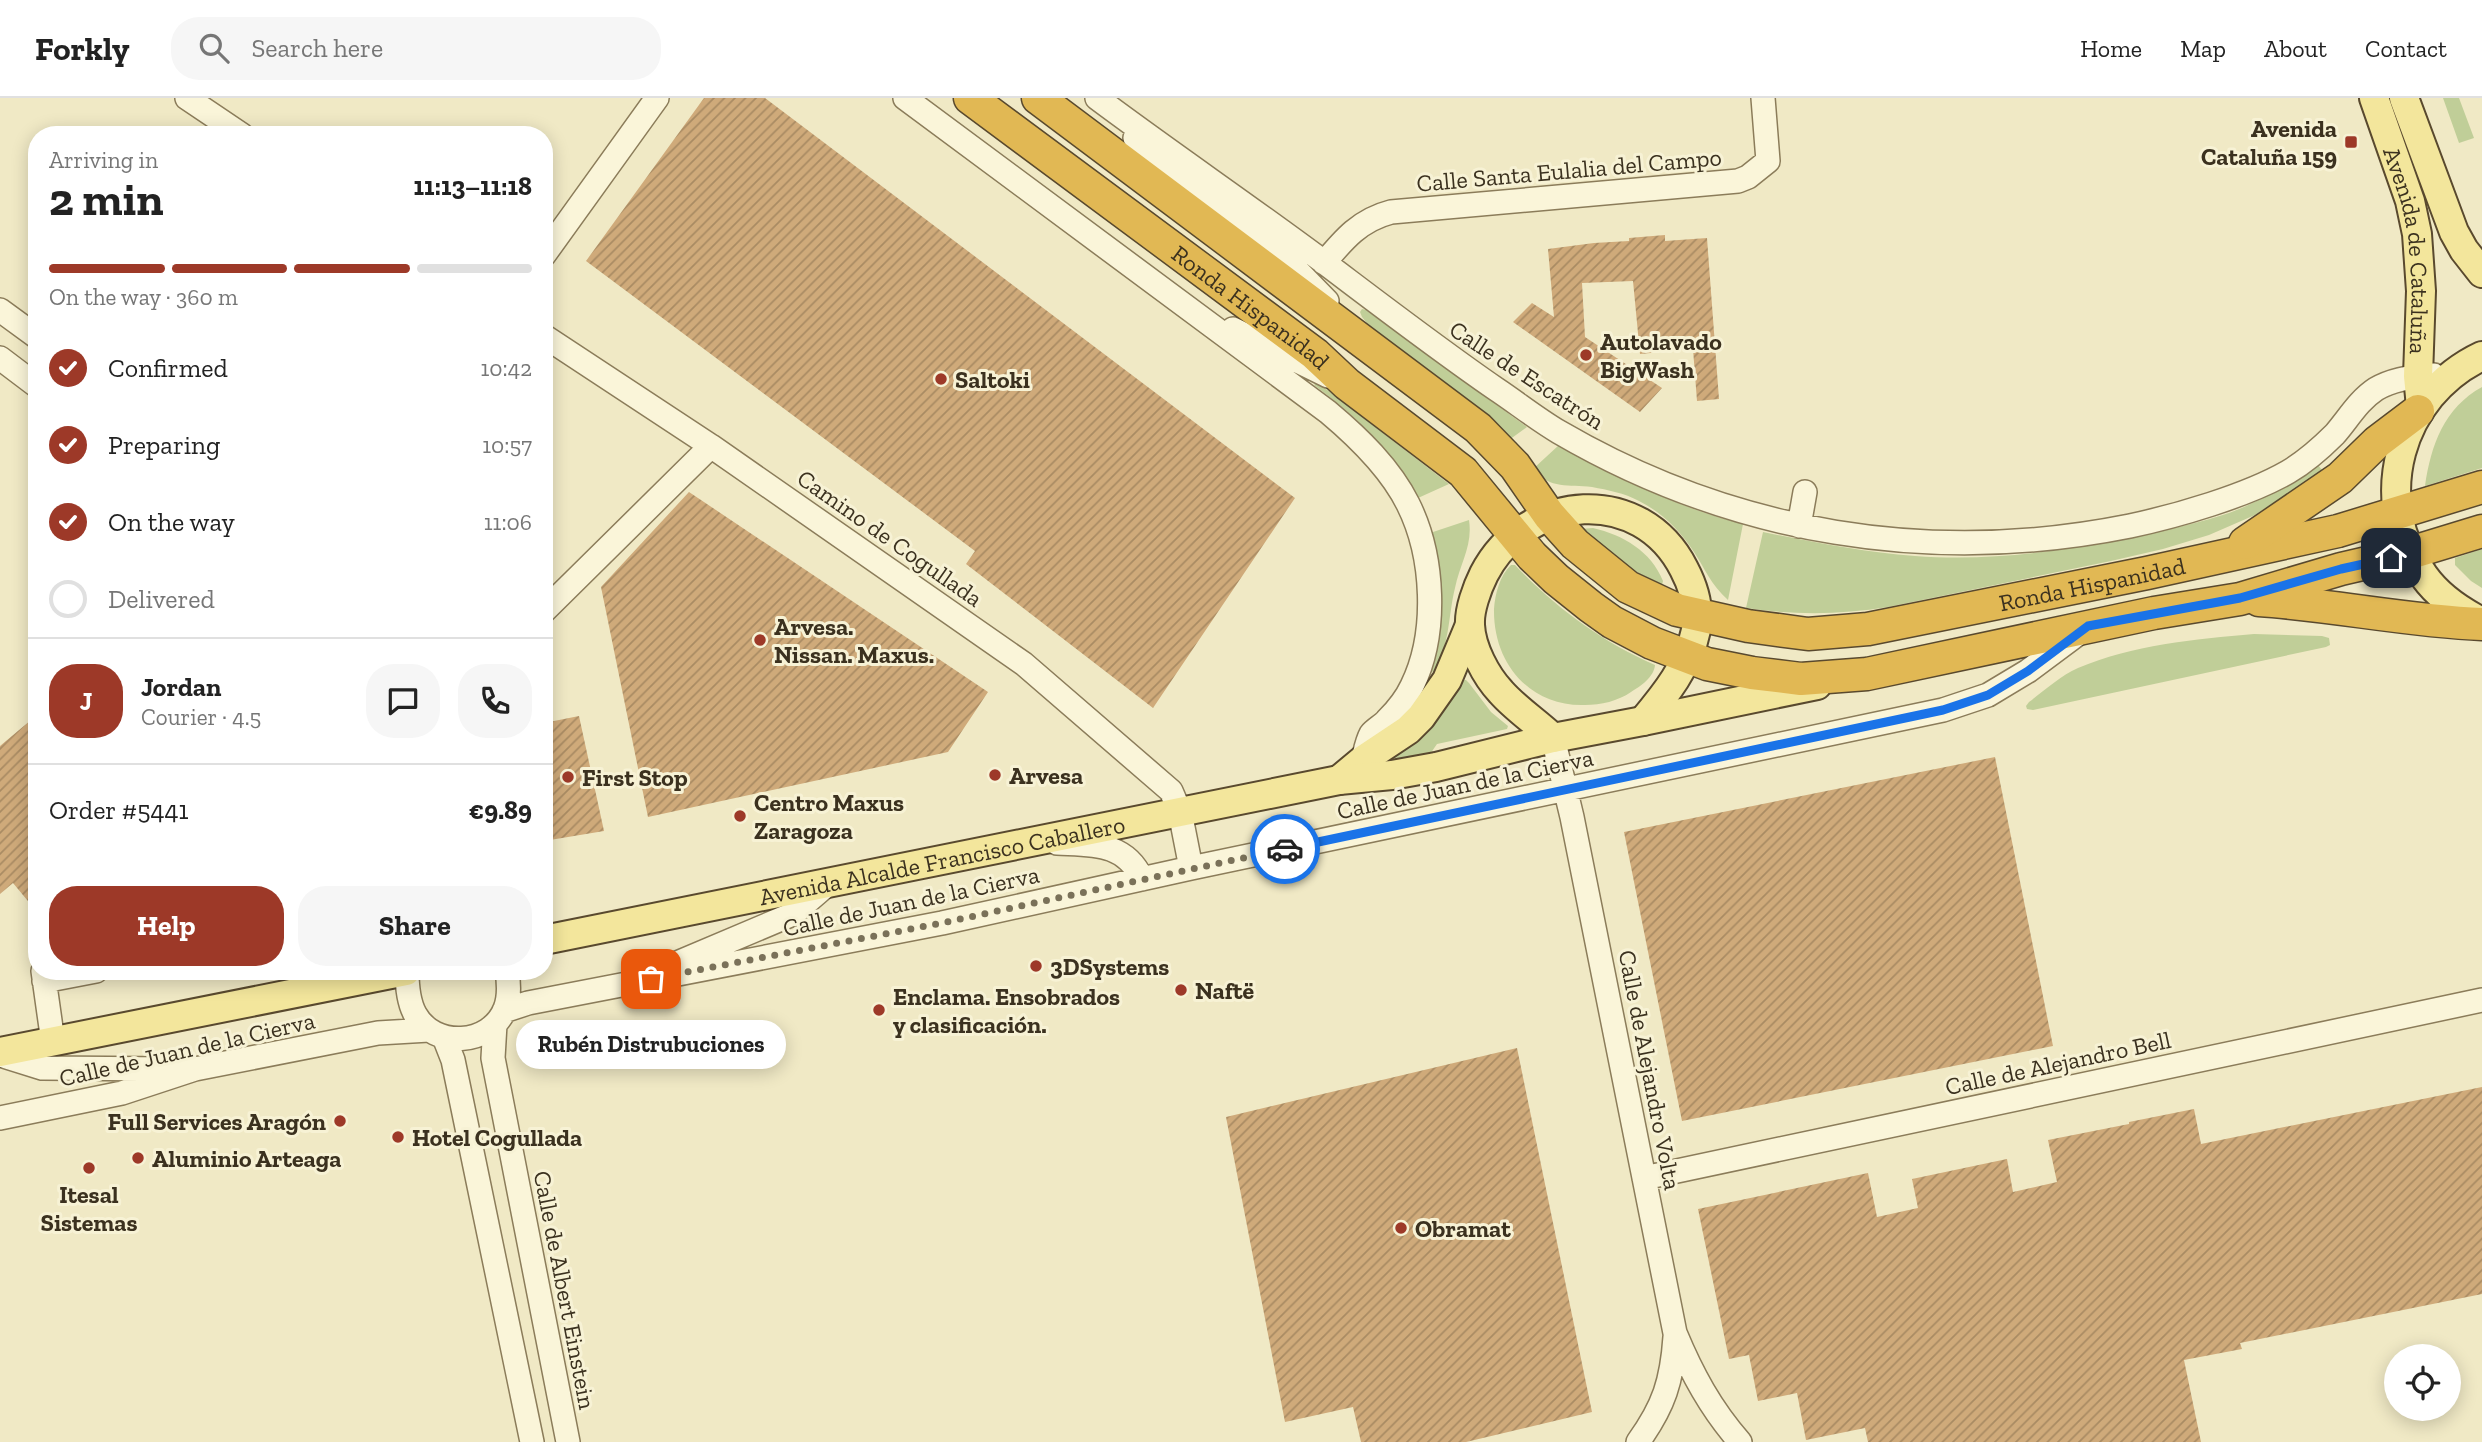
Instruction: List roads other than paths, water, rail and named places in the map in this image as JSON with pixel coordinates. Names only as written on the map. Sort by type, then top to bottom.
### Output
[{"type":"highway","name":"Ronda Hispanidad","points":[[970,98],[1315,354],[1347,384],[1463,472],[1514,535],[1556,579],[1591,607],[1632,634],[1717,667],[1801,679],[1867,674],[2088,626],[2240,598],[2482,531]]},
{"type":"highway","name":"Ronda Hispanidad","points":[[1038,98],[1478,428],[1515,466],[1549,515],[1575,544],[1628,587],[1655,601],[1698,615],[1748,626],[1808,634],[1868,629],[2147,573],[2338,531],[2482,487]]},
{"type":"highway","points":[[2230,554],[2340,478],[2377,442],[2420,409]]},
{"type":"highway","points":[[2240,598],[2332,606],[2446,623],[2482,624]]},
{"type":"main road","name":"Avenida de Cataluña","points":[[2374,98],[2410,201],[2417,234],[2421,291],[2418,376],[2420,409]]},
{"type":"main road","name":"Avenida de Cataluña","points":[[2404,98],[2454,232],[2463,250],[2482,273]]},
{"type":"main road","name":"Avenida de Cataluña","points":[[2482,356],[2451,374],[2420,409],[2401,449],[2397,470],[2398,513],[2410,553],[2424,576],[2442,596],[2482,624]]},
{"type":"main road","points":[[1553,738],[1507,698],[1492,681],[1478,653],[1470,625],[1481,579],[1501,547],[1514,535],[1549,515],[1568,510],[1605,510],[1623,515],[1648,528],[1670,547],[1681,562],[1695,597],[1698,615],[1687,657],[1643,722]]},
{"type":"main road","name":"Avenida Alcalde Francisco Caballero","points":[[1339,780],[1363,760],[1392,742],[1421,717],[1447,680],[1470,625]]},
{"type":"main road","name":"Ronda Hispanidad","points":[[1553,738],[1643,722],[1867,674]]},
{"type":"main road","name":"Avenida Alcalde Francisco Caballero","points":[[553,938],[1339,780],[1436,767],[1553,738]]},
{"type":"main road","points":[[0,1054],[362,980]]},
{"type":"street","points":[[187,98],[229,126]]},
{"type":"street","points":[[553,242],[657,98]]},
{"type":"street","name":"Calle Santa Eulalia del Campo","points":[[1324,263],[1347,235],[1361,223],[1391,212],[1738,181],[1748,177],[1768,161],[1763,98]]},
{"type":"street","name":"Ronda Hispanidad","points":[[1098,99],[1157,162],[1284,257],[1370,346]]},
{"type":"street","name":"Calle de Escatrón","points":[[1098,99],[1432,345],[1556,430],[1604,457],[1665,485],[1757,517],[1799,526],[1886,540],[1996,543],[2066,537],[2134,525],[2215,502],[2288,472],[2319,449],[2362,400],[2377,388],[2418,376],[2451,374]]},
{"type":"street","points":[[909,100],[1328,412],[1380,463],[1401,491],[1416,525],[1429,579],[1428,623],[1423,653],[1413,684],[1397,710],[1371,735],[1363,760]]},
{"type":"street","points":[[0,310],[28,330]]},
{"type":"street","points":[[1201,316],[1252,337],[1307,367],[1347,384]]},
{"type":"street","name":"Camino de Cogullada","points":[[553,342],[711,446],[1024,664],[1171,791],[1180,812]]},
{"type":"street","points":[[0,358],[28,379]]},
{"type":"street","points":[[553,602],[711,446]]},
{"type":"street","points":[[1799,526],[1805,492]]},
{"type":"street","name":"Calle de Juan de la Cierva","points":[[0,1118],[121,1093],[195,1069],[378,1033],[436,1033],[472,1037],[482,1034],[500,1017],[528,1003],[942,923],[1142,878],[1943,710],[1988,695],[2028,671],[2088,626]]},
{"type":"street","name":"Calle de Alejandro Volta","points":[[1553,738],[1572,817],[1675,1333],[1698,1386],[1740,1442]]},
{"type":"street","points":[[1572,817],[1601,781]]},
{"type":"street","points":[[1180,812],[1191,868]]},
{"type":"street","points":[[1033,842],[1099,845],[1122,853],[1137,867],[1142,878]]},
{"type":"street","points":[[625,984],[793,914],[829,883]]},
{"type":"street","points":[[44,980],[53,1042]]},
{"type":"street","points":[[407,980],[408,993],[415,1015],[436,1033],[453,1060],[532,1442]]},
{"type":"street","name":"Calle de Albert Einstein","points":[[508,980],[509,989],[500,1017],[493,1058],[568,1442]]},
{"type":"street","name":"Calle de Alejandro Bell","points":[[1644,1178],[2482,1000]]},
{"type":"street","points":[[0,1054],[42,1068],[195,1069]]},
{"type":"street","name":"Calle de Alejandro Volta","points":[[1638,1442],[1664,1399],[1673,1362],[1675,1333]]},
{"type":"place","name":"Avenida Cataluña 159","points":[[2351,142]]},
{"type":"place","name":"Autolavado BigWash","points":[[1586,355]]},
{"type":"place","name":"Saltoki","points":[[941,379]]},
{"type":"place","name":"Arvesa. Nissan. Maxus.","points":[[760,640]]},
{"type":"place","name":"Arvesa","points":[[995,775]]},
{"type":"place","name":"First Stop","points":[[568,777]]},
{"type":"place","name":"Centro Maxus Zaragoza","points":[[740,816]]},
{"type":"place","name":"3DSystems","points":[[1036,966]]},
{"type":"place","name":"Rubén Distrubuciones","points":[[651,979]]},
{"type":"place","name":"Naftë","points":[[1181,990]]},
{"type":"place","name":"Enclama. Ensobrados y clasificación.","points":[[879,1010]]},
{"type":"place","name":"Full Services Aragón","points":[[340,1121]]},
{"type":"place","name":"Hotel Cogullada","points":[[398,1137]]},
{"type":"place","name":"Aluminio Arteaga","points":[[138,1158]]},
{"type":"place","name":"Itesal Sistemas","points":[[89,1168]]},
{"type":"place","name":"Obramat","points":[[1401,1228]]}]
